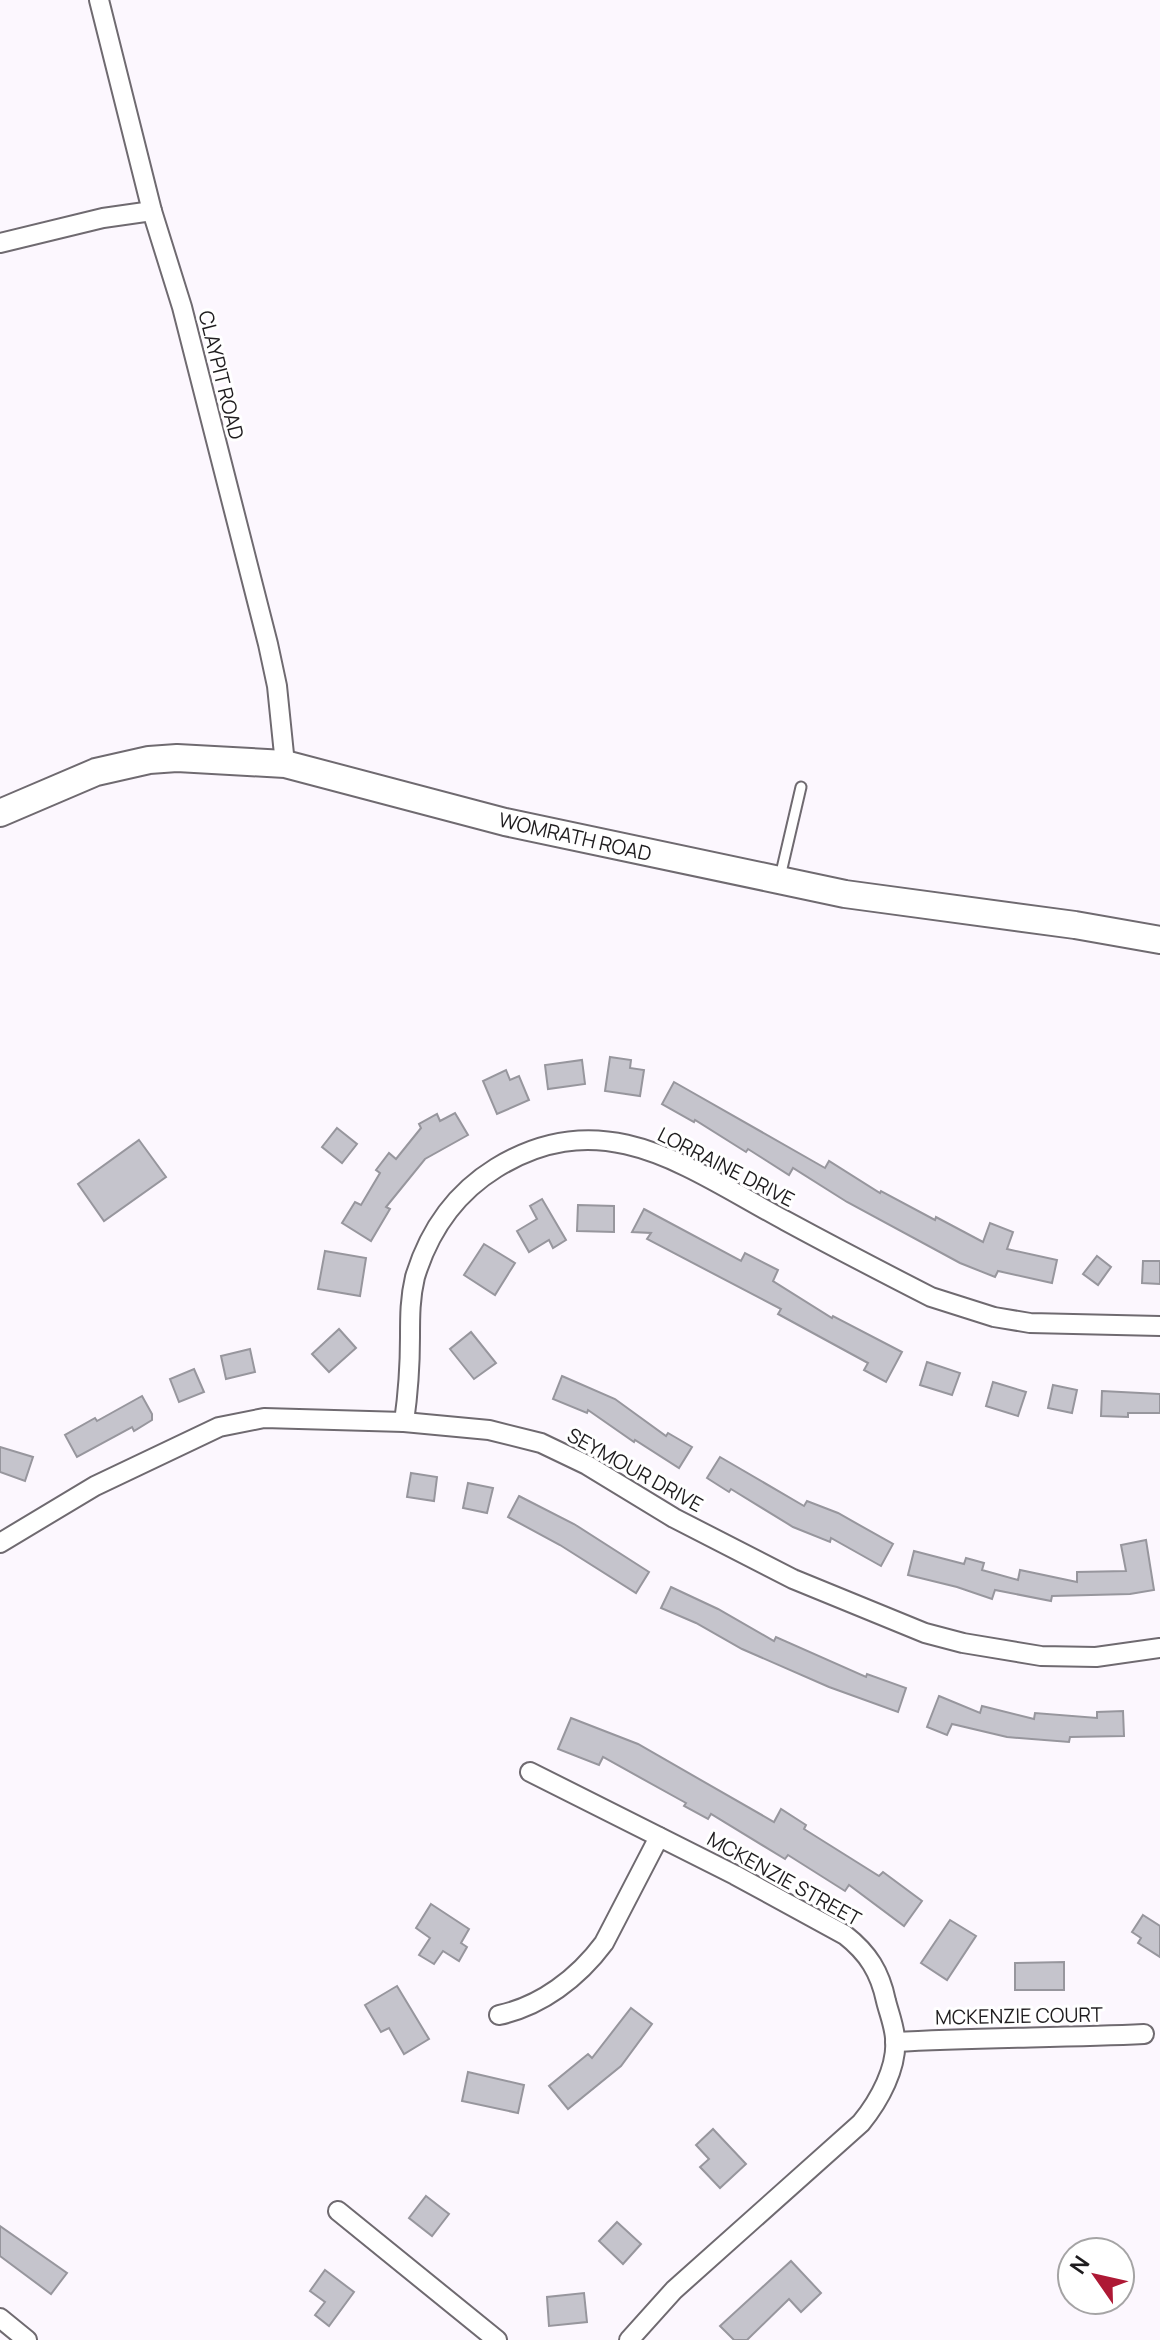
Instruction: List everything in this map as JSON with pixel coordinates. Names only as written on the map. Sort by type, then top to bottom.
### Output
[{"type":"street","name":"CLAYPIT ROAD","points":[[99,0],[268,644],[279,700],[285,764]]},
{"type":"street","points":[[0,243],[90,221],[152,211]]},
{"type":"street","name":"WOMRATH ROAD","points":[[0,813],[96,772],[149,760],[177,758],[285,764],[505,822],[845,894],[1075,925],[1160,940]]},
{"type":"street","name":"LORRAINE DRIVE","points":[[404,1422],[411,1296],[428,1240],[437,1223],[448,1208],[483,1176],[519,1153],[561,1141],[603,1140],[663,1154],[931,1297],[962,1309],[1030,1323],[1160,1326]]},
{"type":"street","name":"SEYMOUR DRIVE","points":[[0,1543],[95,1486],[219,1427],[264,1418],[404,1422],[489,1430],[541,1443],[587,1465],[674,1518],[793,1579],[925,1633],[963,1643],[1041,1656],[1096,1657],[1160,1648]]},
{"type":"street","name":"MCKENZIE STREET","points":[[530,1772],[735,1875],[858,1944],[883,1985],[895,2042],[891,2068],[882,2091],[861,2123],[674,2290],[629,2340]]},
{"type":"street","points":[[499,2015],[533,2005],[553,1993],[595,1955],[659,1837]]},
{"type":"street","name":"MCKENZIE COURT","points":[[895,2042],[966,2037],[1053,2039],[1144,2034]]},
{"type":"street","points":[[338,2211],[497,2340]]},
{"type":"street","points":[[0,2318],[27,2340]]},
{"type":"lane","points":[[779,880],[801,787]]},
{"type":"building","points":[[610,1057],[631,1060],[630,1068],[644,1070],[640,1096],[605,1091]]},
{"type":"building","points":[[582,1060],[585,1084],[548,1089],[545,1065]]},
{"type":"building","points":[[506,1070],[510,1080],[519,1076],[529,1100],[497,1114],[483,1081]]},
{"type":"building","points":[[674,1082],[825,1168],[829,1161],[880,1193],[983,1242],[990,1223],[1013,1232],[1007,1249],[1057,1260],[1052,1283],[998,1271],[995,1277],[960,1263],[847,1202],[793,1168],[789,1175],[748,1149],[746,1152],[695,1120],[662,1104]]},
{"type":"building","points":[[455,1113],[468,1135],[425,1159],[386,1207],[390,1209],[371,1241],[342,1223],[355,1202],[361,1205],[380,1173],[376,1170],[389,1153],[396,1159],[421,1128],[419,1124],[437,1114],[440,1121]]},
{"type":"building","points":[[337,1128],[357,1144],[342,1163],[322,1147]]},
{"type":"building","points":[[139,1140],[166,1177],[104,1221],[78,1184]]},
{"type":"building","points":[[542,1199],[566,1240],[553,1248],[549,1240],[529,1252],[517,1231],[537,1219],[530,1206]]},
{"type":"building","points":[[578,1205],[614,1206],[614,1232],[577,1231]]},
{"type":"building","points":[[644,1209],[741,1261],[745,1253],[778,1270],[773,1281],[832,1318],[902,1352],[886,1382],[864,1370],[868,1363],[778,1314],[781,1309],[647,1239],[651,1233],[632,1232]]},
{"type":"building","points":[[484,1244],[515,1263],[495,1295],[464,1275]]},
{"type":"building","points":[[325,1251],[366,1258],[360,1296],[318,1289]]},
{"type":"building","points":[[1097,1256],[1111,1267],[1098,1285],[1083,1274]]},
{"type":"building","points":[[1143,1261],[1160,1261],[1160,1284],[1142,1283]]},
{"type":"building","points":[[339,1329],[356,1348],[329,1372],[312,1354]]},
{"type":"building","points":[[471,1332],[496,1363],[474,1379],[450,1349]]},
{"type":"building","points":[[250,1349],[255,1372],[226,1379],[221,1356]]},
{"type":"building","points":[[927,1362],[960,1373],[952,1395],[920,1385]]},
{"type":"building","points":[[194,1369],[204,1392],[179,1402],[170,1379]]},
{"type":"building","points":[[562,1376],[615,1399],[666,1436],[668,1433],[692,1447],[679,1468],[588,1410],[587,1413],[553,1399]]},
{"type":"building","points":[[993,1382],[1026,1392],[1018,1416],[986,1406]]},
{"type":"building","points":[[1053,1385],[1077,1390],[1072,1413],[1048,1408]]},
{"type":"building","points":[[1102,1391],[1160,1394],[1160,1413],[1101,1416]]},
{"type":"building","points":[[142,1396],[152,1420],[134,1431],[132,1427],[77,1457],[65,1435]]},
{"type":"building","points":[[0,1447],[33,1457],[25,1481],[0,1472]]},
{"type":"building","points":[[720,1457],[804,1506],[807,1501],[838,1513],[893,1544],[881,1566],[831,1538],[830,1542],[793,1527],[707,1478]]},
{"type":"building","points":[[411,1473],[437,1477],[434,1501],[407,1497]]},
{"type":"building","points":[[468,1483],[493,1488],[487,1513],[463,1508]]},
{"type":"building","points":[[519,1496],[574,1524],[649,1572],[636,1593],[560,1545],[508,1517]]},
{"type":"building","points":[[1146,1540],[1154,1590],[1130,1594],[1052,1596],[1051,1601],[995,1590],[992,1599],[908,1575],[914,1551],[964,1564],[966,1558],[984,1563],[982,1570],[1018,1580],[1020,1570],[1077,1582],[1077,1572],[1126,1571],[1121,1545]]},
{"type":"building","points":[[671,1587],[774,1641],[776,1637],[866,1677],[867,1674],[906,1688],[898,1712],[829,1687],[742,1649],[696,1623],[661,1608]]},
{"type":"building","points":[[939,1696],[980,1713],[982,1706],[1034,1719],[1035,1713],[1097,1718],[1097,1712],[1123,1711],[1124,1736],[1070,1737],[1069,1742],[1007,1737],[952,1724],[947,1735],[927,1727]]},
{"type":"building","points":[[571,1718],[638,1744],[774,1822],[781,1809],[806,1825],[804,1829],[879,1876],[883,1872],[922,1901],[904,1926],[849,1885],[845,1891],[788,1855],[785,1859],[711,1814],[708,1819],[684,1806],[686,1803],[603,1757],[599,1765],[558,1749]]},
{"type":"building","points":[[431,1904],[469,1929],[461,1943],[467,1947],[459,1961],[443,1951],[434,1964],[419,1955],[430,1938],[416,1928]]},
{"type":"building","points":[[1143,1915],[1160,1926],[1160,1957],[1138,1943],[1141,1938],[1132,1932]]},
{"type":"building","points":[[950,1920],[976,1936],[947,1980],[921,1963]]},
{"type":"building","points":[[1064,1962],[1064,1990],[1015,1990],[1015,1963]]},
{"type":"building","points":[[397,1986],[429,2039],[404,2054],[389,2028],[381,2032],[365,2005]]},
{"type":"building","points":[[631,2008],[652,2024],[621,2066],[568,2109],[549,2086],[588,2054],[592,2058]]},
{"type":"building","points":[[468,2072],[524,2085],[518,2113],[462,2101]]},
{"type":"building","points":[[713,2129],[746,2164],[720,2188],[700,2167],[709,2159],[696,2145]]},
{"type":"building","points":[[426,2196],[449,2214],[432,2236],[409,2218]]},
{"type":"building","points":[[617,2222],[641,2244],[623,2264],[599,2241]]},
{"type":"building","points":[[0,2226],[67,2273],[51,2294],[0,2256]]},
{"type":"building","points":[[791,2261],[821,2293],[801,2312],[789,2299],[747,2340],[734,2340],[720,2326]]},
{"type":"building","points":[[325,2270],[354,2292],[329,2326],[315,2315],[325,2302],[310,2291]]},
{"type":"building","points":[[584,2293],[587,2322],[549,2326],[547,2297]]}]
